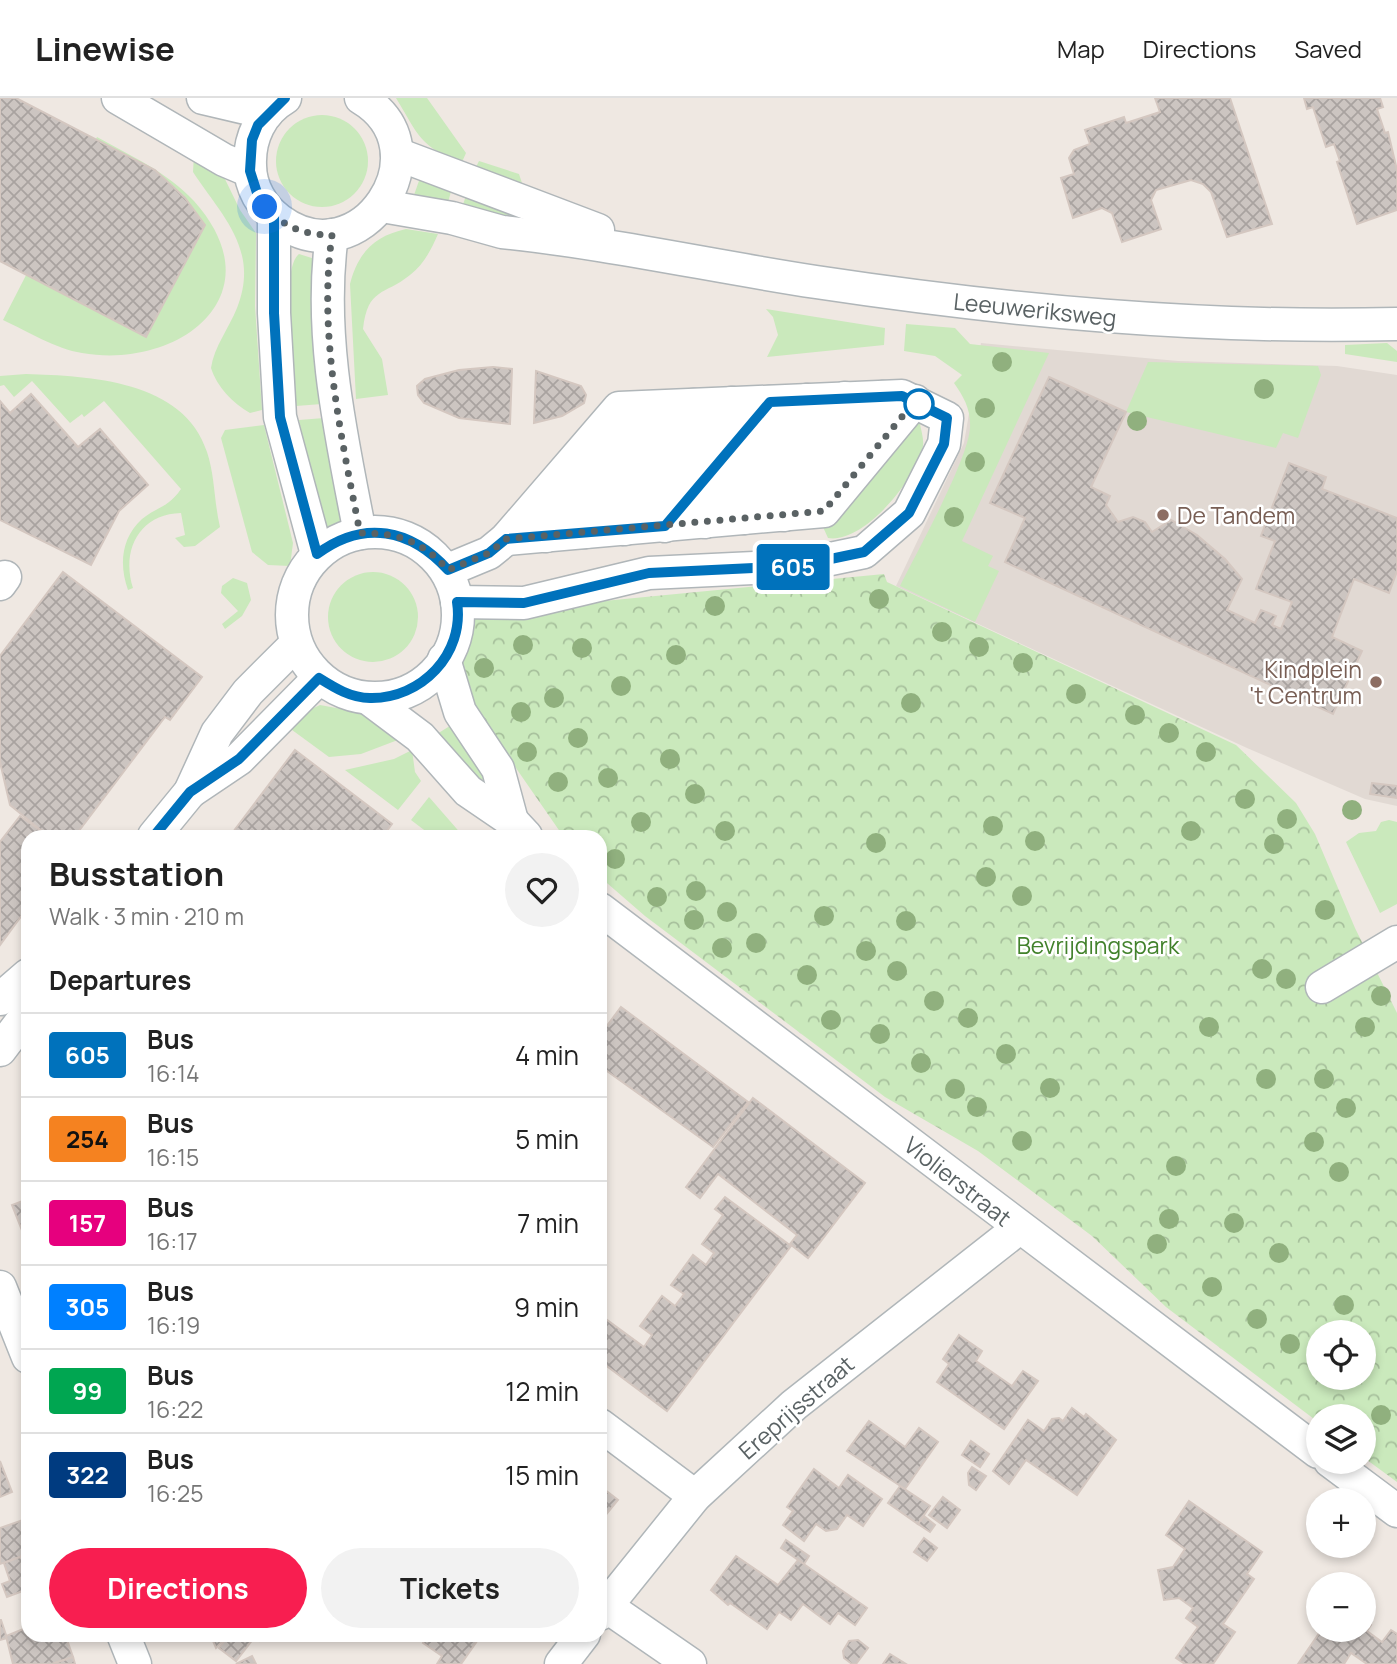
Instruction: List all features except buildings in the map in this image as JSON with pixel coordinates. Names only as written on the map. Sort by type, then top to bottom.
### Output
[{"type":"street","points":[[118,98],[223,160],[250,171]]},
{"type":"street","points":[[203,98],[276,105],[252,140],[250,171],[258,196],[274,216],[301,232],[332,235],[360,225],[382,206],[394,181],[397,154],[386,123],[361,98]]},
{"type":"street","name":"Leeuweriksweg","points":[[397,154],[527,205],[675,256]]},
{"type":"street","name":"Leeuweriksweg","points":[[382,206],[452,218],[502,232],[675,256],[816,281],[1134,320],[1299,327],[1397,324]]},
{"type":"street","points":[[274,216],[274,313],[280,417],[317,554]]},
{"type":"street","points":[[332,235],[326,276],[336,409],[360,533]]},
{"type":"street","points":[[448,570],[489,553],[506,539],[619,408],[902,396],[947,418],[944,444],[909,513],[864,552],[797,566],[649,573],[524,603],[457,602]]},
{"type":"street","points":[[784,515],[883,397]]},
{"type":"street","points":[[744,518],[845,398]]},
{"type":"street","points":[[705,522],[807,400]]},
{"type":"street","points":[[506,539],[824,511],[915,401]]},
{"type":"street","points":[[665,526],[770,402]]},
{"type":"street","points":[[625,529],[732,403]]},
{"type":"street","points":[[585,532],[694,405]]},
{"type":"street","points":[[546,536],[657,407]]},
{"type":"street","points":[[360,533],[380,533],[404,538],[429,549],[448,570],[457,602],[459,616],[444,659],[419,685],[393,696],[368,698],[351,695],[319,678],[305,662],[296,644],[291,614],[293,596],[300,576],[317,554],[330,544],[360,533]]},
{"type":"street","points":[[159,830],[190,792],[217,733],[248,692],[296,644]]},
{"type":"street","points":[[444,659],[460,712],[498,769],[519,829]]},
{"type":"street","points":[[190,792],[239,759],[319,678]]},
{"type":"street","points":[[368,698],[420,737],[468,791],[519,829]]},
{"type":"street","name":"Violierstraat","points":[[607,914],[1306,1443]]},
{"type":"street","points":[[1322,987],[1397,942]]},
{"type":"street","points":[[0,999],[21,981]]},
{"type":"street","points":[[0,1050],[21,1022]]},
{"type":"street","name":"Ereprijsstraat","points":[[607,1605],[695,1496],[794,1405],[1019,1228]]},
{"type":"street","points":[[0,1287],[21,1340]]},
{"type":"street","points":[[607,1430],[695,1496]]},
{"type":"street","points":[[1347,1474],[1397,1511]]},
{"type":"street","points":[[607,1612],[690,1664]]},
{"type":"street","points":[[126,1642],[135,1664]]},
{"type":"street","points":[[562,1664],[578,1642]]},
{"type":"shaded area","name":"De Tandem","points":[[981,343],[1178,361],[1337,366],[1397,375],[1397,806],[1365,799],[1247,748],[896,586],[964,443]]},
{"type":"green space","points":[[396,98],[427,98],[466,153],[462,162],[428,145],[415,130]]},
{"type":"green space","points":[[322,115],[340,118],[355,128],[365,143],[368,161],[365,179],[355,194],[340,204],[322,207],[304,204],[289,194],[279,179],[276,161],[279,143],[289,128],[304,118]]},
{"type":"green space","points":[[97,137],[160,173],[194,201],[217,235],[226,267],[221,295],[206,319],[182,337],[152,350],[118,355],[72,351],[3,320]]},
{"type":"green space","points":[[194,155],[223,175],[240,210],[256,233],[255,306],[262,410],[250,413],[226,394],[211,368],[218,345],[237,308],[243,287],[244,268],[241,251],[226,219],[193,172]]},
{"type":"green space","points":[[479,161],[519,174],[522,183],[476,167]]},
{"type":"green space","points":[[420,178],[452,188],[447,206],[414,195]]},
{"type":"green space","points":[[467,193],[519,212],[519,219],[461,210]]},
{"type":"green space","points":[[406,229],[438,234],[427,256],[415,271],[379,294],[369,306],[363,329],[382,359],[388,395],[356,399],[350,284],[353,273],[363,255],[376,241]]},
{"type":"green space","points":[[299,254],[315,259],[322,404],[296,406],[289,302],[293,264]]},
{"type":"green space","points":[[766,309],[885,328],[884,345],[767,357],[778,335],[773,317]]},
{"type":"green space","points":[[906,324],[955,328],[970,344],[1049,353],[962,541],[993,556],[988,566],[999,571],[975,622],[900,586],[961,461],[970,428],[966,404],[954,383],[962,375],[935,356],[904,351]]},
{"type":"green space","points":[[1387,343],[1397,351],[1397,362],[1345,354],[1345,345]]},
{"type":"green space","points":[[1148,362],[1318,366],[1321,375],[1298,438],[1283,433],[1276,448],[1126,412]]},
{"type":"green space","points":[[26,374],[78,377],[132,387],[156,396],[178,410],[195,428],[207,452],[220,527],[195,546],[184,547],[175,538],[185,535],[181,513],[154,520],[144,527],[132,548],[130,574],[133,588],[128,590],[123,562],[130,535],[142,519],[167,503],[181,489],[104,401],[84,417],[82,414],[70,423],[32,381],[14,397],[4,385],[0,386],[0,376]]},
{"type":"green space","points":[[324,418],[346,525],[331,531],[325,529],[309,472],[299,420]]},
{"type":"green space","points":[[917,423],[920,424],[923,446],[911,475],[900,491],[872,520],[857,531],[842,537],[828,538],[823,527]]},
{"type":"green space","points":[[264,425],[293,543],[290,566],[268,565],[252,552],[221,438],[225,430]]},
{"type":"green space","points":[[373,572],[390,576],[405,585],[414,600],[418,617],[414,634],[405,649],[390,658],[373,662],[356,658],[341,649],[332,634],[328,617],[332,600],[341,585],[356,576]]},
{"type":"green space","name":"Bevrijdingspark","points":[[884,574],[887,582],[1236,745],[1296,803],[1315,834],[1355,928],[1397,1013],[1397,1482],[1376,1467],[1376,1404],[1306,1404],[1306,1413],[1166,1307],[1092,1236],[978,1151],[885,1097],[645,916],[607,883],[607,830],[559,830],[471,703],[462,670],[469,622],[479,613]]},
{"type":"green space","points":[[233,578],[247,583],[251,600],[242,616],[225,629],[222,624],[238,611],[221,593],[222,586]]},
{"type":"green space","points":[[320,705],[374,715],[403,738],[361,754],[329,757],[288,727],[301,714]]},
{"type":"green space","points":[[453,724],[488,781],[481,789],[437,734]]},
{"type":"green space","points":[[412,750],[415,772],[421,781],[398,810],[345,770],[394,759]]},
{"type":"green space","points":[[429,797],[458,830],[424,830],[411,820]]},
{"type":"green space","points":[[1381,822],[1397,822],[1397,904],[1380,913],[1346,842],[1359,833],[1376,831]]},
{"type":"bus line","name":"605","points":[[159,830],[190,792],[239,759],[319,678],[351,695],[368,698],[393,696],[419,685],[438,669],[451,646],[459,616],[457,602],[524,603],[649,573],[797,566],[864,552],[909,513],[944,444],[947,418],[902,396],[770,402],[665,526],[506,539],[489,553],[448,570],[429,549],[404,538],[380,533],[360,533],[345,537],[317,554],[280,417],[274,313],[274,216],[258,196],[250,171],[249,155],[258,125],[267,113],[285,98]]},
{"type":"place","name":"De Tandem","points":[[1163,515]]},
{"type":"place","name":"Kindplein 't Centrum","points":[[1376,682]]},
{"type":"route","points":[[265,207],[286,226],[301,232],[332,235],[326,276],[336,409],[360,533],[380,533],[404,538],[429,549],[448,570],[489,553],[506,539],[824,511],[915,401],[919,404]]}]
